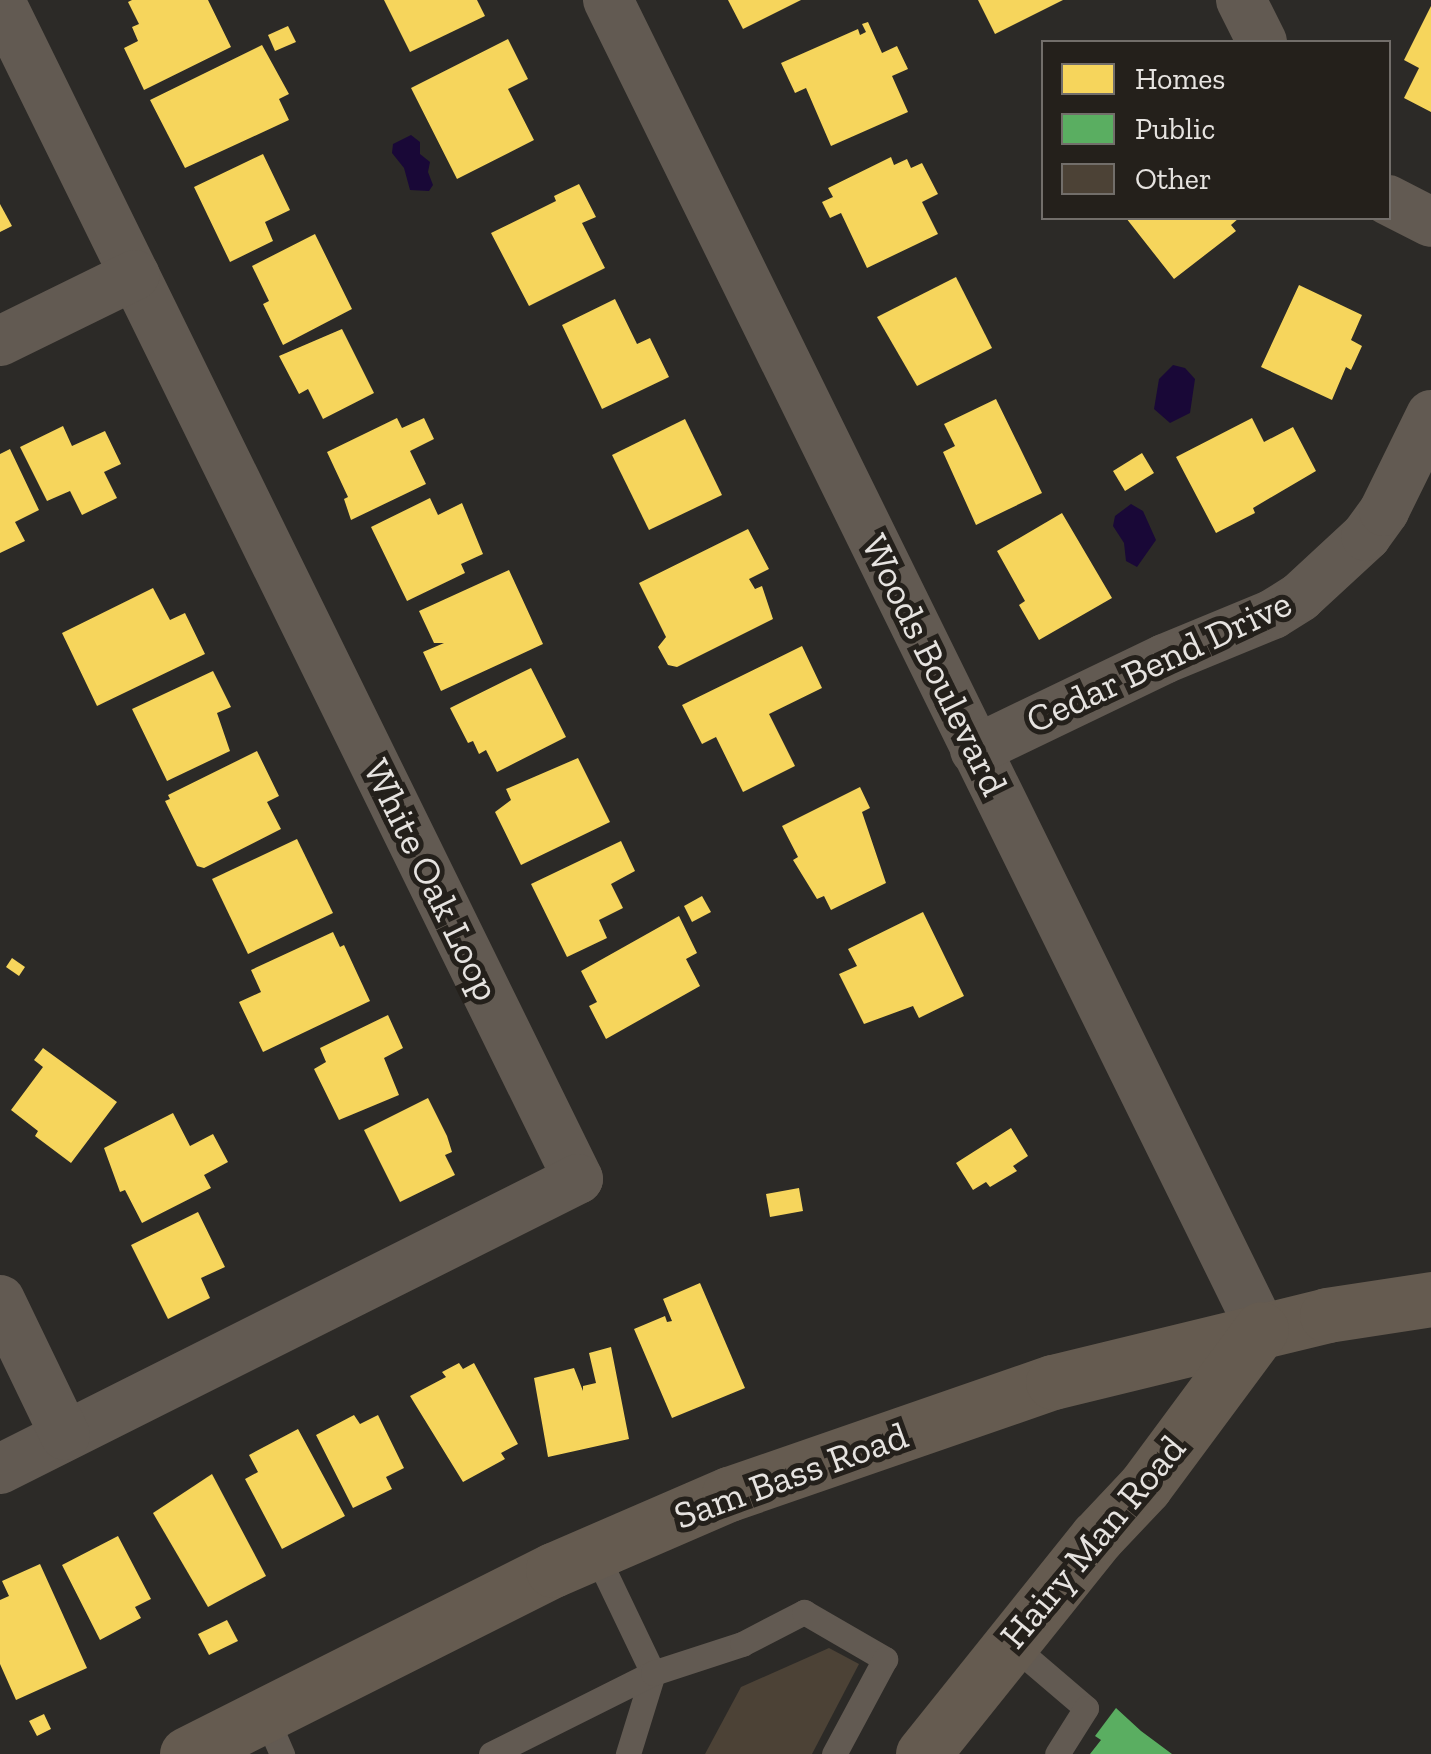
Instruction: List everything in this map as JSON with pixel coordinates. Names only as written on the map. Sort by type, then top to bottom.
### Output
[{"type":"main road","name":"Sam Bass Road","points":[[188,1754],[273,1734],[595,1552],[730,1494],[1053,1382],[1260,1330],[1431,1299]]},
{"type":"main road","name":"Hairy Man Road","points":[[924,1754],[1010,1643],[1145,1486],[1260,1330]]},
{"type":"street","name":"Woods Boulevard","points":[[608,0],[1260,1330]]},
{"type":"street","points":[[1241,0],[1261,40]]},
{"type":"street","name":"White Oak Loop","points":[[0,1],[578,1179],[0,1468]]},
{"type":"street","points":[[1391,202],[1431,222]]},
{"type":"street","points":[[0,342],[134,275]]},
{"type":"street","name":"Cedar Bend Drive","points":[[975,750],[1164,659],[1274,614],[1300,597],[1366,536],[1384,511],[1431,415]]},
{"type":"street","points":[[0,1300],[65,1435]]},
{"type":"lane","points":[[595,1552],[654,1672],[628,1754]]},
{"type":"lane","points":[[491,1754],[654,1672],[742,1644],[804,1612],[885,1659],[834,1754]]},
{"type":"lane","points":[[1010,1643],[1086,1708],[1057,1754]]},
{"type":"shaded area","points":[[411,135],[420,142],[420,154],[430,162],[428,172],[433,185],[429,191],[410,190],[404,168],[392,153],[393,144]]},
{"type":"shaded area","points":[[1173,365],[1185,368],[1195,379],[1190,413],[1170,423],[1154,409],[1159,379]]},
{"type":"shaded area","points":[[1131,504],[1143,511],[1156,540],[1137,567],[1126,561],[1124,543],[1113,526],[1115,516]]},
{"type":"building: Homes","points":[[208,0],[231,47],[144,90],[124,48],[138,41],[132,27],[139,24],[128,2]]},
{"type":"building: Homes","points":[[384,0],[477,0],[485,16],[410,52]]},
{"type":"building: Homes","points":[[728,0],[801,0],[743,29]]},
{"type":"building: Homes","points":[[978,0],[1063,0],[995,34]]},
{"type":"building: Homes","points":[[1431,6],[1431,112],[1404,98],[1419,68],[1404,60]]},
{"type":"building: Homes","points":[[868,22],[882,53],[897,46],[908,69],[892,76],[908,112],[831,146],[806,88],[795,93],[781,63],[858,29],[860,35],[866,32],[862,24]]},
{"type":"building: Homes","points":[[288,26],[296,42],[275,51],[268,35]]},
{"type":"building: Homes","points":[[508,39],[528,79],[508,89],[534,140],[457,179],[411,88]]},
{"type":"building: Homes","points":[[262,45],[289,94],[279,99],[289,120],[185,168],[150,100]]},
{"type":"building: Homes","points":[[263,154],[290,210],[265,222],[273,241],[230,262],[194,187]]},
{"type":"building: Homes","points":[[891,157],[894,165],[907,159],[911,168],[922,163],[938,194],[922,202],[938,234],[867,268],[841,213],[830,218],[822,202],[833,197],[828,188]]},
{"type":"building: Homes","points":[[579,184],[596,217],[582,223],[605,268],[529,306],[491,233],[556,201],[554,196]]},
{"type":"building: Homes","points":[[0,204],[12,226],[0,232]]},
{"type":"building: Homes","points":[[1128,220],[1237,220],[1231,225],[1236,231],[1174,279]]},
{"type":"building: Homes","points":[[315,234],[352,309],[283,345],[263,304],[269,301],[252,266]]},
{"type":"building: Homes","points":[[956,277],[992,348],[917,386],[877,317]]},
{"type":"building: Homes","points":[[1299,285],[1362,315],[1351,340],[1362,346],[1351,370],[1346,367],[1332,400],[1261,367]]},
{"type":"building: Homes","points":[[615,299],[637,344],[650,338],[669,377],[602,409],[562,325]]},
{"type":"building: Homes","points":[[342,329],[374,393],[323,419],[308,389],[299,394],[279,356]]},
{"type":"building: Homes","points":[[996,399],[1042,493],[976,525],[943,452],[955,446],[944,424]]},
{"type":"building: Homes","points":[[397,418],[402,428],[424,418],[434,439],[410,451],[426,484],[351,520],[344,499],[348,497],[327,452]]},
{"type":"building: Homes","points":[[1252,418],[1264,442],[1293,427],[1316,471],[1253,508],[1255,513],[1216,533],[1176,457]]},
{"type":"building: Homes","points":[[685,419],[722,495],[649,530],[612,455]]},
{"type":"building: Homes","points":[[63,426],[72,446],[105,431],[121,464],[104,472],[117,498],[82,515],[70,491],[47,501],[20,447]]},
{"type":"building: Homes","points":[[10,449],[39,510],[15,522],[25,541],[0,553],[0,454]]},
{"type":"building: Homes","points":[[1142,453],[1154,473],[1125,491],[1113,471]]},
{"type":"building: Homes","points":[[430,498],[438,515],[462,503],[483,554],[461,564],[465,573],[407,601],[371,527]]},
{"type":"building: Homes","points":[[1062,513],[1112,598],[1039,640],[1019,605],[1025,601],[997,551]]},
{"type":"building: Homes","points":[[748,529],[769,569],[749,579],[755,589],[762,586],[773,619],[677,667],[668,665],[658,647],[666,637],[639,583]]},
{"type":"building: Homes","points":[[509,570],[543,644],[441,691],[423,652],[444,643],[434,643],[419,611]]},
{"type":"building: Homes","points":[[153,588],[170,620],[185,613],[205,654],[97,706],[62,633]]},
{"type":"building: Homes","points":[[802,646],[822,688],[769,714],[795,766],[743,792],[716,737],[702,744],[682,705]]},
{"type":"building: Homes","points":[[531,668],[566,737],[497,772],[486,750],[479,754],[473,741],[468,743],[450,708]]},
{"type":"building: Homes","points":[[213,671],[231,707],[217,713],[230,751],[167,781],[132,709]]},
{"type":"building: Homes","points":[[257,751],[279,796],[267,802],[281,829],[204,868],[197,866],[165,801],[170,799],[168,795]]},
{"type":"building: Homes","points":[[578,758],[610,822],[521,865],[495,812],[511,800],[506,789]]},
{"type":"building: Homes","points":[[860,787],[870,808],[862,812],[886,883],[831,910],[824,896],[817,899],[793,860],[798,857],[782,826]]},
{"type":"building: Homes","points":[[297,839],[333,913],[248,954],[212,879]]},
{"type":"building: Homes","points":[[621,841],[635,871],[611,884],[623,908],[599,920],[607,938],[567,957],[531,884]]},
{"type":"building: Homes","points":[[702,896],[711,912],[692,922],[684,906]]},
{"type":"building: Homes","points":[[923,912],[964,996],[919,1018],[913,1006],[864,1024],[839,974],[857,966],[848,949]]},
{"type":"building: Homes","points":[[679,916],[697,953],[686,959],[700,986],[606,1039],[589,1006],[597,1002],[581,971]]},
{"type":"building: Homes","points":[[333,932],[340,947],[344,945],[370,1001],[263,1052],[239,1002],[261,992],[251,970]]},
{"type":"building: Homes","points":[[12,958],[25,967],[19,976],[6,967]]},
{"type":"building: Homes","points":[[388,1015],[403,1048],[384,1058],[399,1095],[339,1120],[314,1069],[326,1062],[320,1048]]},
{"type":"building: Homes","points":[[43,1048],[117,1102],[71,1163],[35,1136],[38,1131],[11,1110],[43,1067],[34,1060]]},
{"type":"building: Homes","points":[[428,1098],[447,1136],[452,1152],[445,1155],[455,1175],[400,1202],[364,1130]]},
{"type":"building: Homes","points":[[173,1113],[190,1146],[213,1134],[228,1162],[204,1175],[211,1188],[142,1223],[125,1190],[120,1192],[104,1148]]},
{"type":"building: Homes","points":[[1011,1128],[1028,1156],[1013,1166],[1017,1171],[990,1187],[986,1182],[973,1190],[956,1163]]},
{"type":"building: Homes","points":[[799,1188],[803,1211],[770,1217],[766,1194]]},
{"type":"building: Homes","points":[[198,1212],[225,1267],[201,1278],[210,1298],[168,1319],[131,1245]]},
{"type":"building: Homes","points":[[700,1283],[745,1388],[672,1418],[634,1329],[665,1316],[667,1322],[672,1321],[663,1299]]},
{"type":"building: Homes","points":[[611,1347],[629,1439],[548,1457],[534,1378],[574,1368],[583,1391],[583,1386],[596,1383],[589,1353]]},
{"type":"building: Homes","points":[[459,1363],[463,1369],[474,1363],[518,1444],[501,1453],[505,1459],[463,1482],[410,1396],[446,1377],[442,1372]]},
{"type":"building: Homes","points":[[354,1415],[360,1424],[378,1415],[404,1468],[386,1477],[392,1489],[353,1508],[316,1435]]},
{"type":"building: Homes","points":[[298,1429],[345,1516],[282,1549],[245,1479],[258,1472],[249,1455]]},
{"type":"building: Homes","points":[[212,1474],[266,1576],[208,1607],[153,1513]]},
{"type":"building: Homes","points":[[118,1536],[151,1599],[135,1607],[141,1618],[100,1640],[62,1565]]},
{"type":"building: Homes","points":[[40,1564],[87,1668],[16,1700],[0,1664],[0,1600],[9,1596],[2,1581]]},
{"type":"building: Homes","points":[[227,1620],[238,1641],[209,1655],[198,1634]]},
{"type":"building: Homes","points":[[44,1714],[51,1729],[37,1736],[29,1721]]},
{"type":"building: Public","points":[[1116,1708],[1172,1754],[1090,1754],[1101,1740],[1095,1736]]},
{"type":"building: Other","points":[[829,1648],[859,1664],[812,1754],[705,1754],[741,1687]]}]
